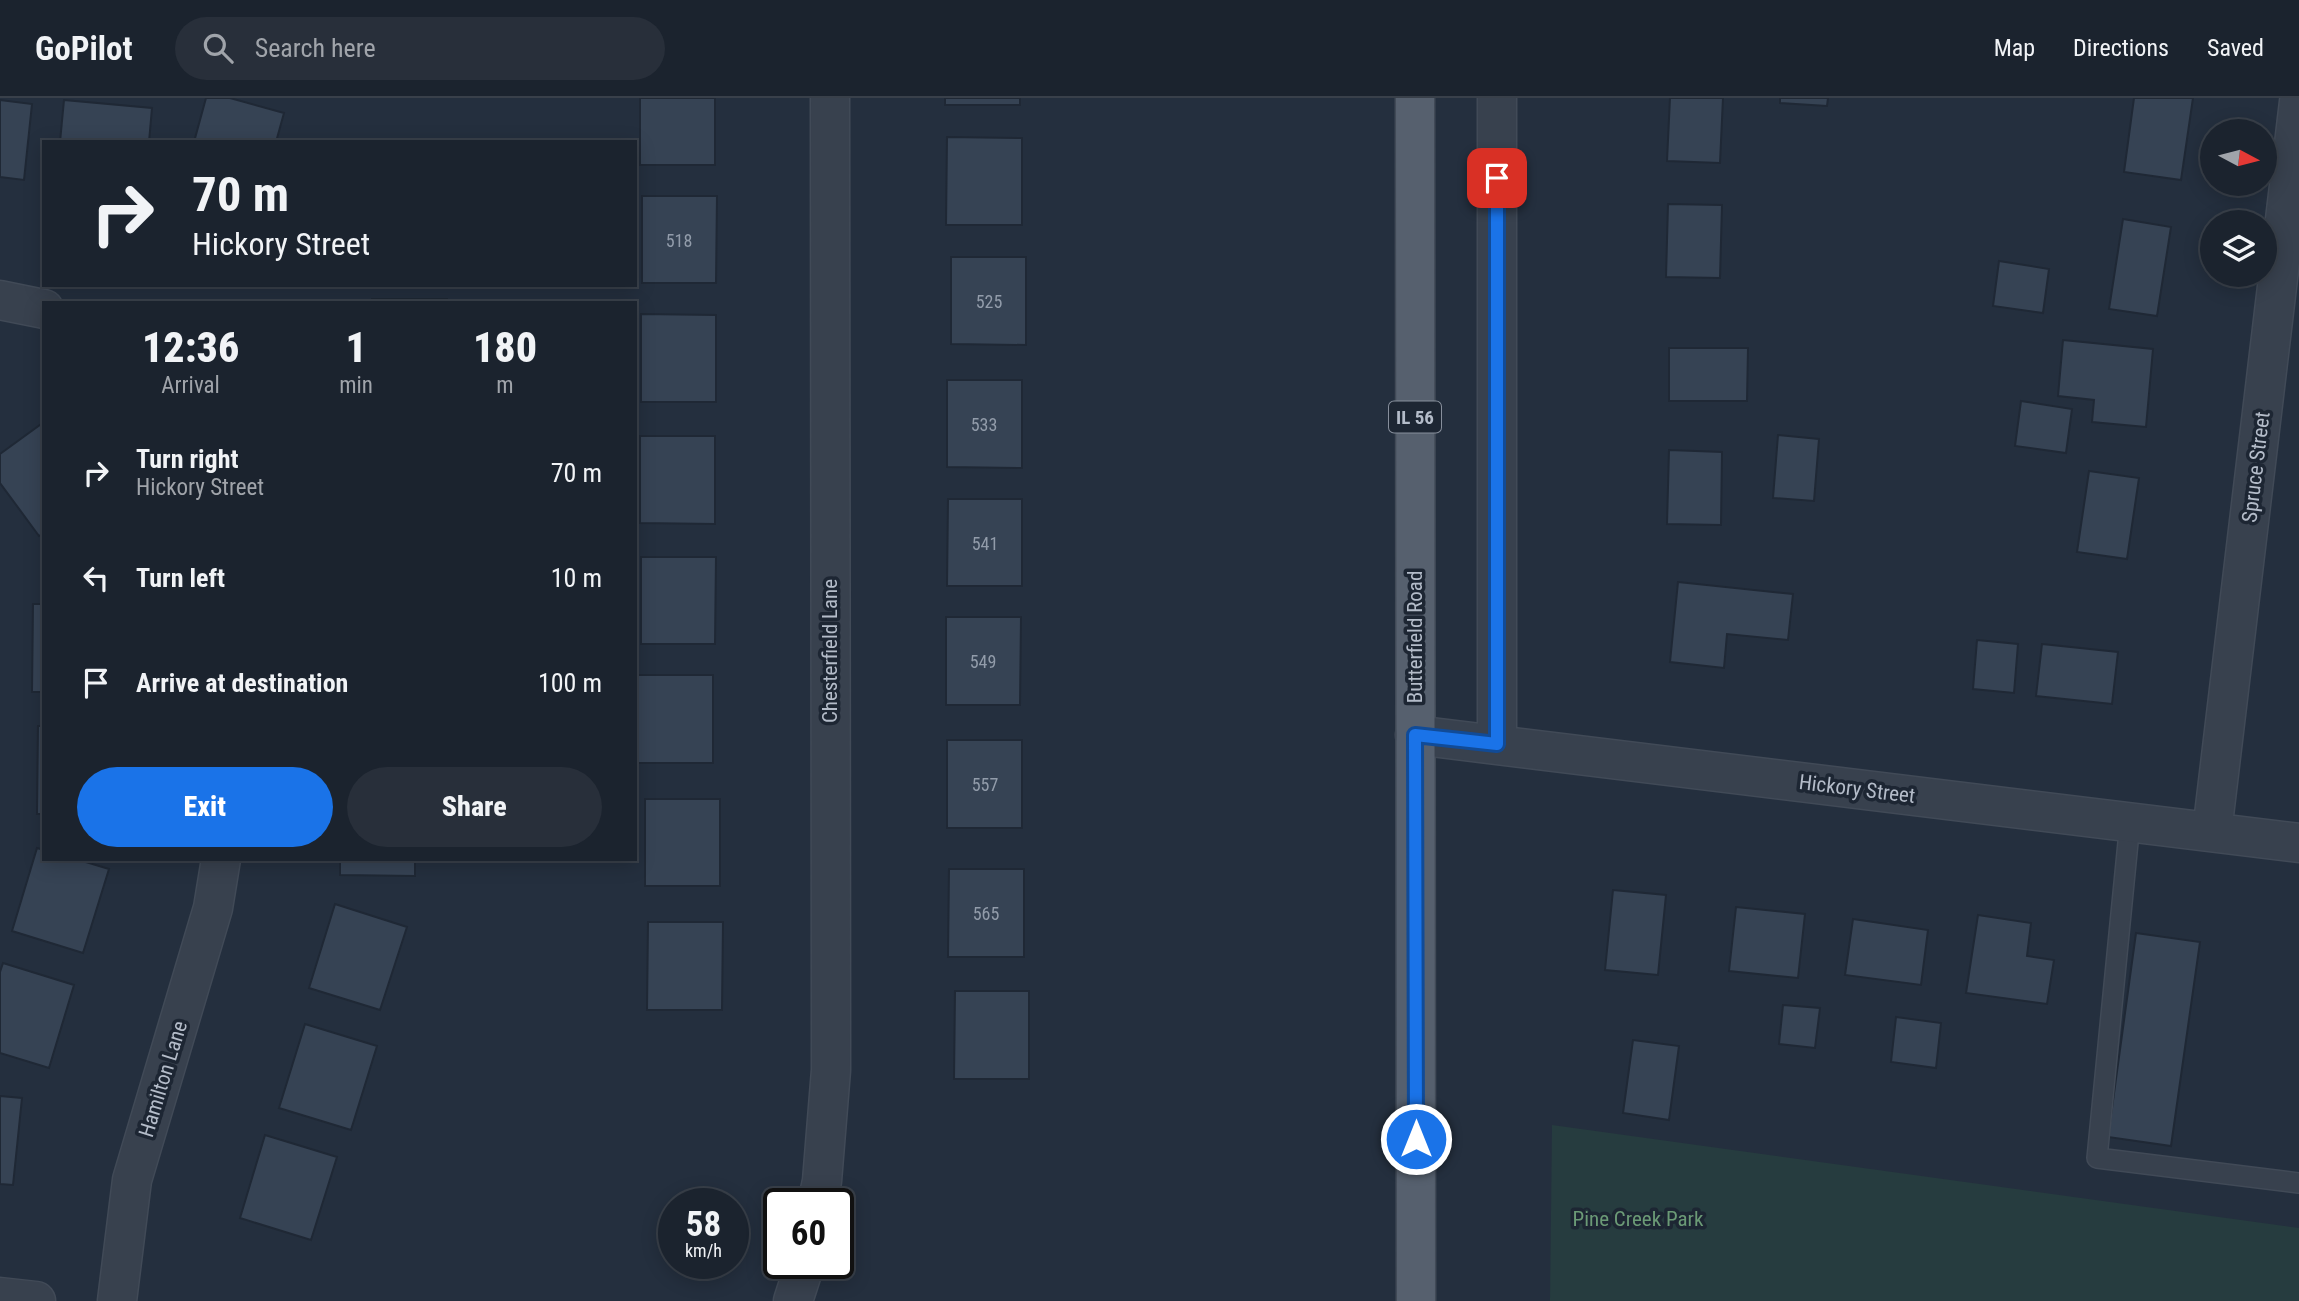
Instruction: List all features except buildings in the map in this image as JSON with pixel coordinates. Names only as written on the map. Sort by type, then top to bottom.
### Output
[{"type":"main road","name":"Butterfield Road","points":[[1415,98],[1416,1301]]},
{"type":"street","name":"Chesterfield Lane","points":[[820,1188],[831,1070],[830,98]]},
{"type":"street","points":[[1497,98],[1497,744]]},
{"type":"street","name":"Spruce Street","points":[[2212,832],[2299,102]]},
{"type":"street","points":[[0,300],[42,309]]},
{"type":"street","name":"Hickory Street","points":[[1415,735],[2299,843]]},
{"type":"street","name":"Hamilton Lane","points":[[117,1301],[132,1180],[213,908],[221,861]]},
{"type":"street","points":[[793,1301],[800,1279]]},
{"type":"street","points":[[0,1297],[36,1301]]},
{"type":"lane","points":[[2130,822],[2097,1158],[2299,1183]]},
{"type":"green space","name":"Pine Creek Park","points":[[1552,1125],[2299,1228],[2299,1301],[1550,1301]]},
{"type":"route","points":[[1416,1139],[1415,735],[1497,744],[1497,178]]}]
